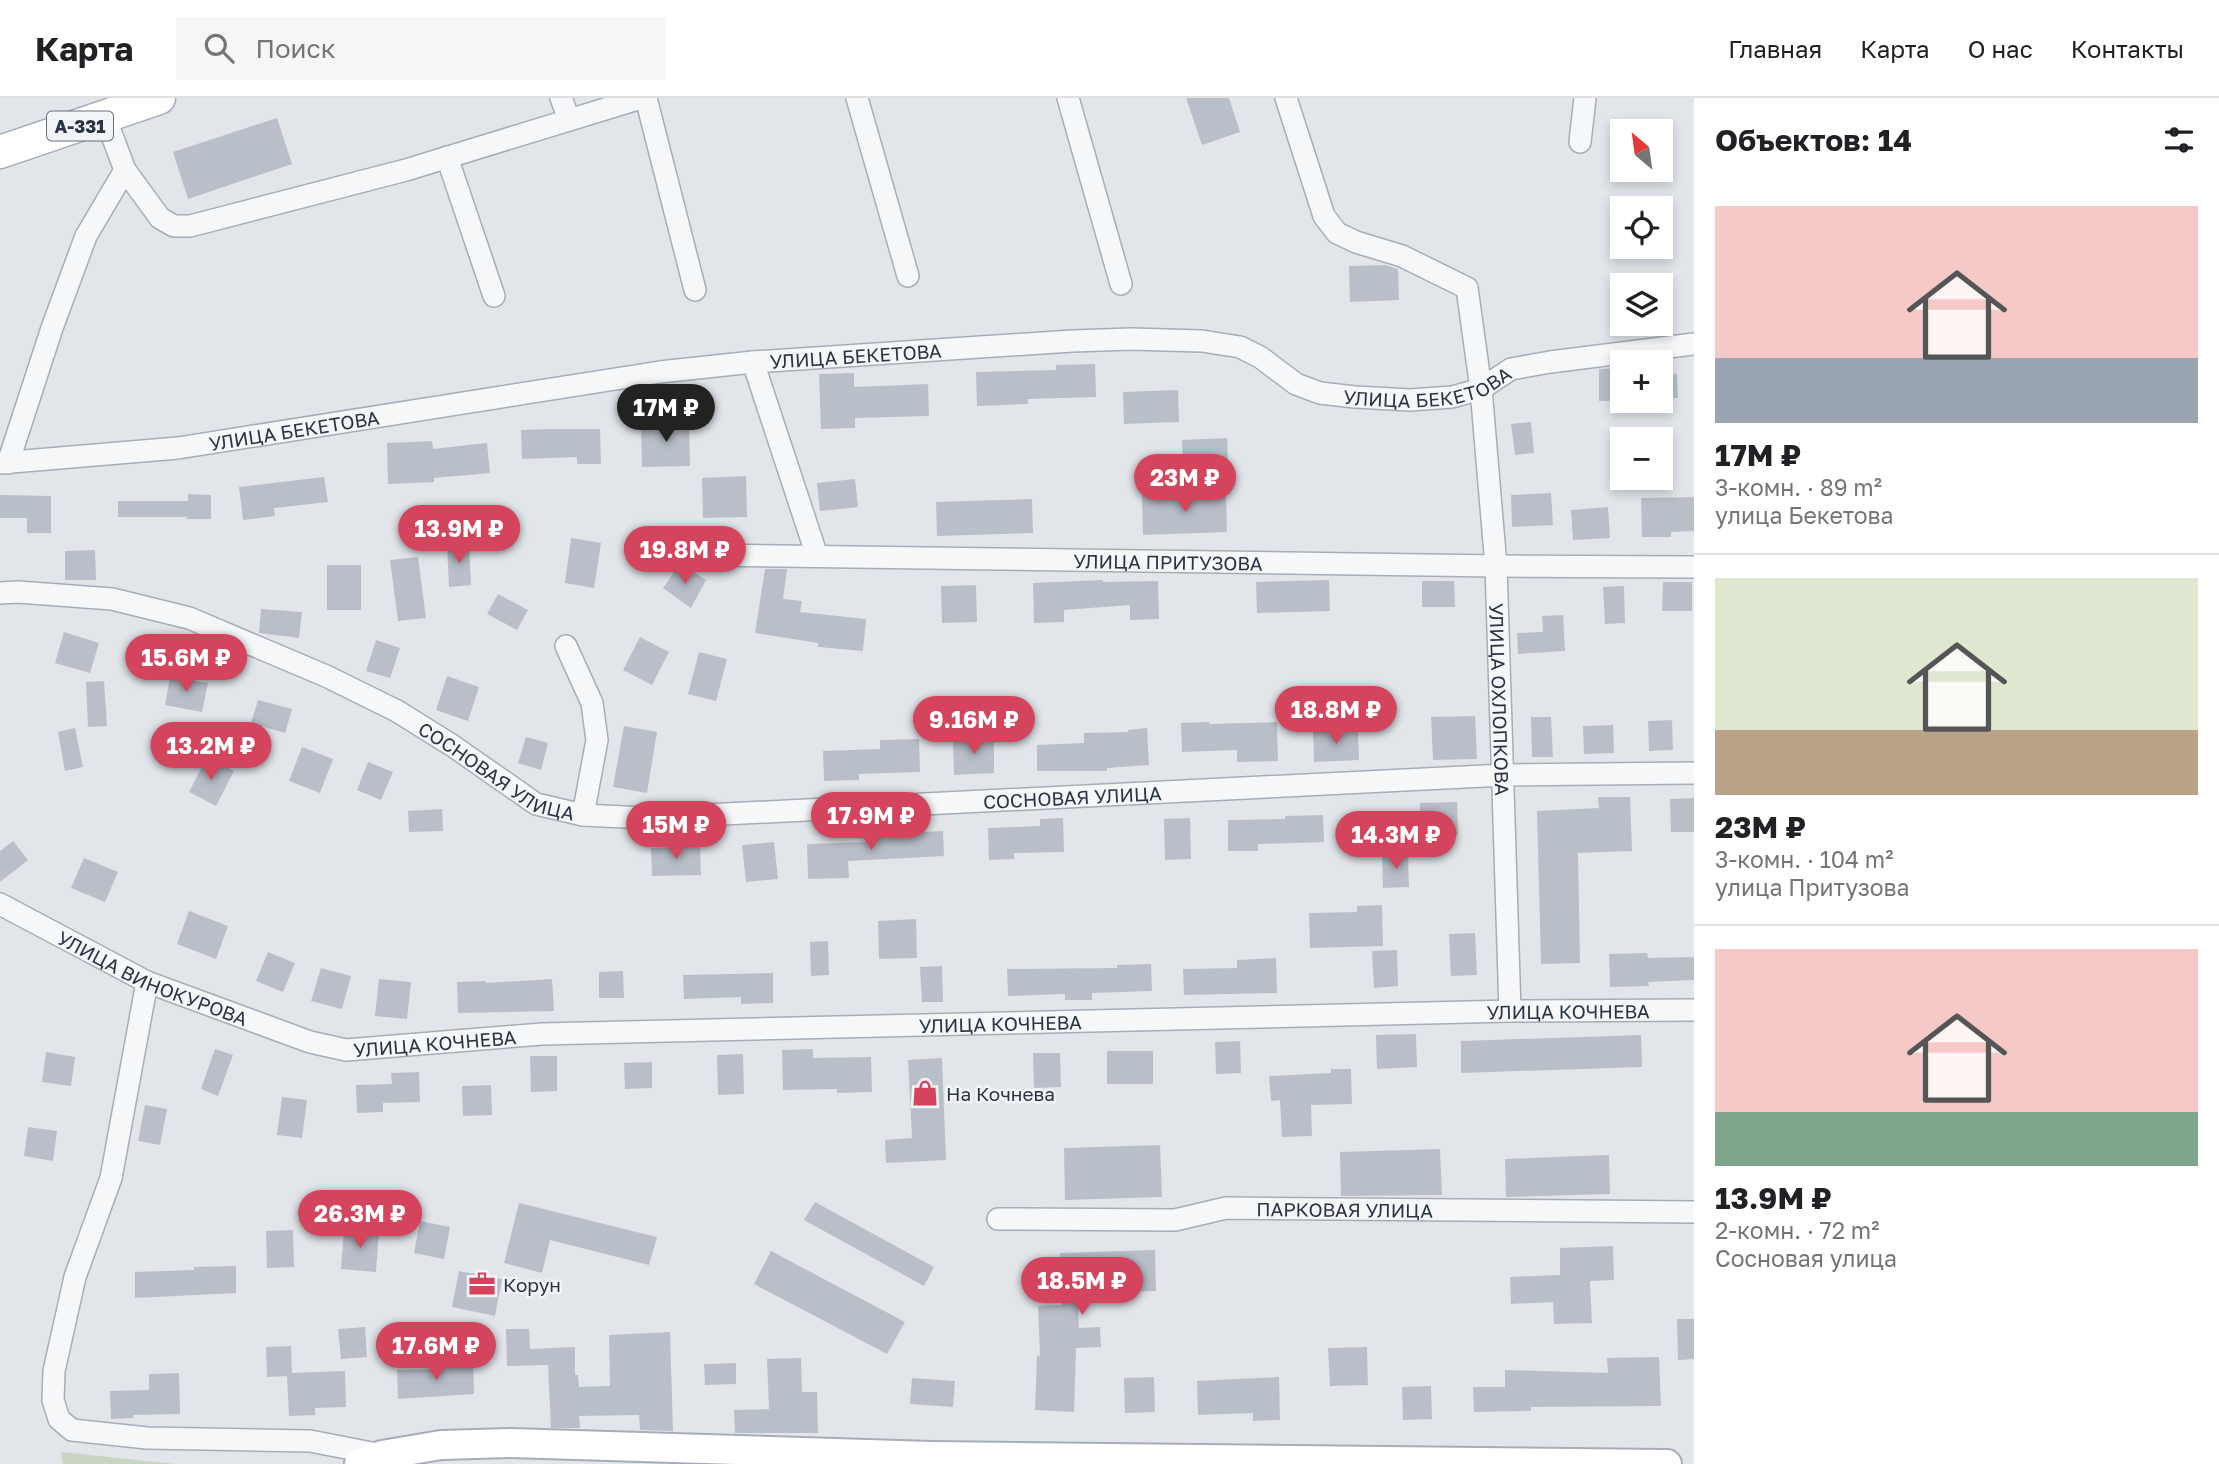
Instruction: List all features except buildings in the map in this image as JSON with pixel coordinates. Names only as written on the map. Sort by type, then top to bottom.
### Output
[{"type":"main road","name":"А-331","points":[[0,152],[159,98]]},
{"type":"main road","points":[[371,1460],[441,1445],[511,1443],[1229,1462],[1667,1464]]},
{"type":"street","points":[[561,98],[569,119]]},
{"type":"street","points":[[105,117],[125,170],[160,218],[174,226],[190,226],[406,170],[641,98]]},
{"type":"street","points":[[646,98],[695,290]]},
{"type":"street","points":[[857,98],[908,276]]},
{"type":"street","points":[[1068,98],[1121,284]]},
{"type":"street","name":"УЛИЦА ОХЛОПКОВА","points":[[1286,98],[1324,216],[1337,233],[1356,242],[1402,256],[1467,288],[1481,388],[1496,566],[1510,1011]]},
{"type":"street","points":[[1580,142],[1585,98]]},
{"type":"street","points":[[447,157],[494,296]]},
{"type":"street","points":[[4,463],[86,236],[125,170]]},
{"type":"street","name":"УЛИЦА БЕКЕТОВА","points":[[4,463],[178,448],[660,372],[753,362],[1072,341],[1202,341],[1240,347],[1270,364],[1296,384],[1320,393],[1410,400],[1452,397],[1481,388],[1511,369],[1694,344]]},
{"type":"street","points":[[753,362],[817,556]]},
{"type":"street","name":"УЛИЦА ПРИТУЗОВА","points":[[643,554],[1694,567]]},
{"type":"street","name":"СОСНОВАЯ УЛИЦА","points":[[0,593],[111,599],[189,618],[326,676],[397,711],[536,804],[583,815],[645,818],[1504,775],[1694,773]]},
{"type":"street","points":[[566,646],[592,704],[597,740],[583,815]]},
{"type":"street","name":"УЛИЦА ВИНОКУРОВА","points":[[0,904],[147,982],[310,1042]]},
{"type":"street","points":[[147,982],[111,1178],[75,1277],[54,1371],[53,1400],[59,1419],[72,1430],[147,1438],[310,1441],[371,1460]]},
{"type":"street","name":"УЛИЦА КОЧНЕВА","points":[[310,1042],[346,1050],[542,1034],[1510,1011],[1694,1010]]},
{"type":"street","name":"ПАРКОВАЯ УЛИЦА","points":[[998,1219],[1175,1220],[1226,1208],[1694,1212]]},
{"type":"green space","points":[[61,1452],[175,1464],[63,1464]]},
{"type":"place","name":"На Кочнева","points":[[925,1093]]},
{"type":"place","name":"Корун","points":[[482,1284]]}]
